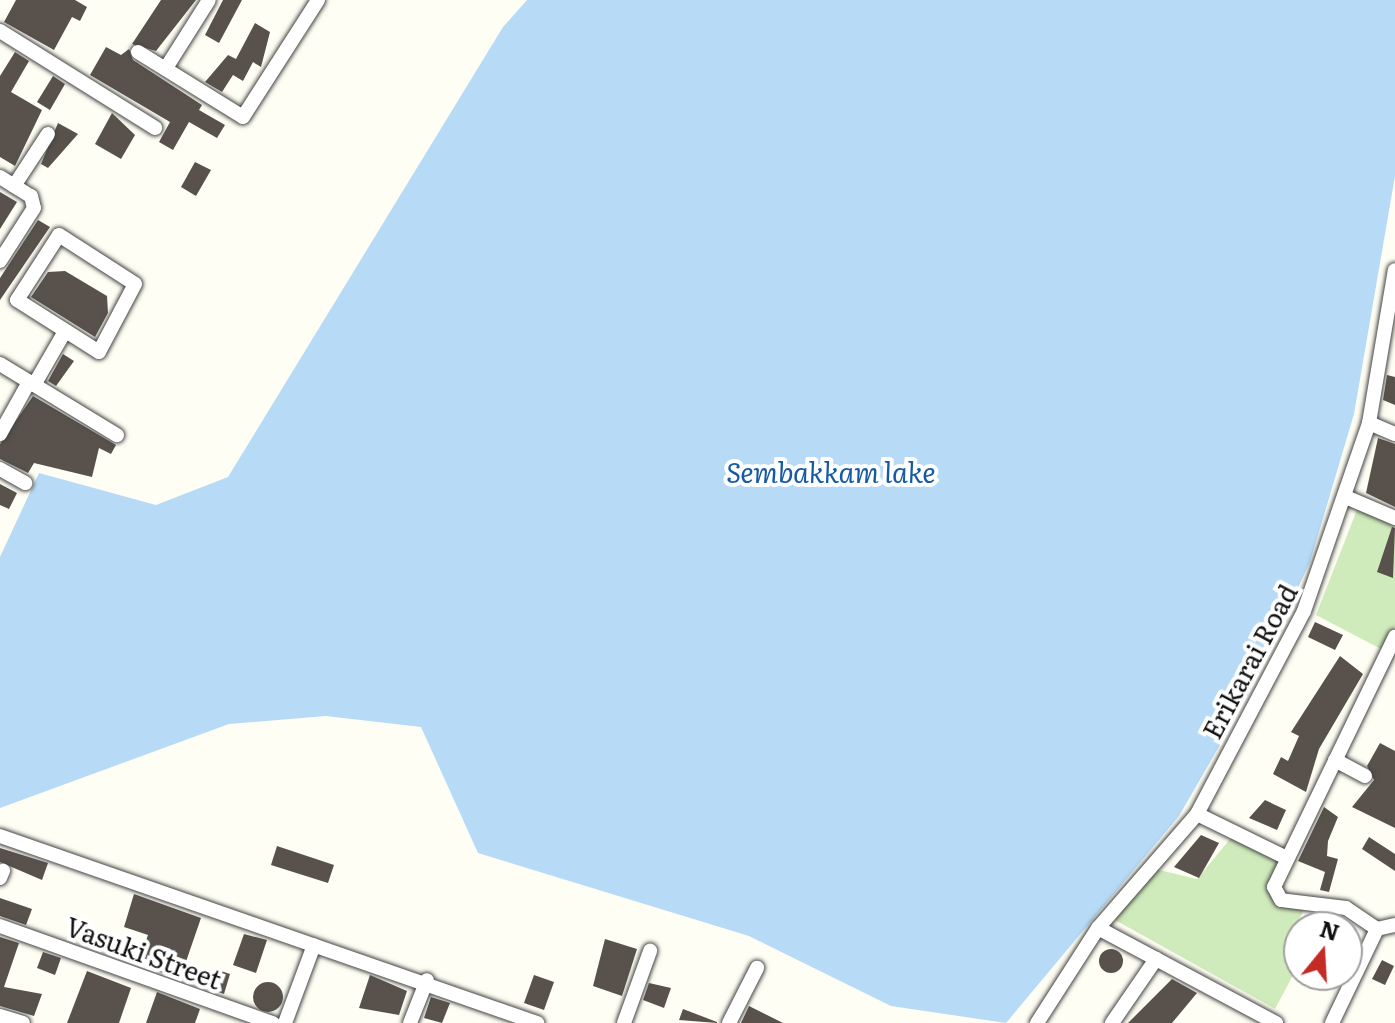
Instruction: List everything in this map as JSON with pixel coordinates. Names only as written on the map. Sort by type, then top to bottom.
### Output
[{"type":"street","points":[[166,68],[209,0]]},
{"type":"street","points":[[138,52],[243,117],[318,0]]},
{"type":"street","points":[[2,37],[155,128]]},
{"type":"street","points":[[14,186],[48,134]]},
{"type":"street","points":[[0,177],[14,186],[34,208],[0,261]]},
{"type":"street","points":[[59,235],[135,284],[99,352],[64,333],[17,300],[59,235]]},
{"type":"street","name":"Erikarai Road","points":[[1037,1023],[1098,928],[1197,814],[1304,611],[1348,498],[1369,423],[1395,270]]},
{"type":"street","points":[[0,434],[64,333]]},
{"type":"street","points":[[1380,363],[1395,369]]},
{"type":"street","points":[[0,364],[117,435]]},
{"type":"street","points":[[1369,423],[1395,434]]},
{"type":"street","points":[[0,469],[25,483]]},
{"type":"street","points":[[1348,498],[1395,518]]},
{"type":"street","points":[[1395,637],[1274,887],[1281,900],[1346,908],[1377,929],[1395,925]]},
{"type":"street","points":[[1335,760],[1365,776]]},
{"type":"street","points":[[1197,814],[1287,858]]},
{"type":"street","points":[[0,836],[314,945],[427,980],[531,1022]]},
{"type":"street","name":"Vasuki Street","points":[[0,926],[273,1023]]},
{"type":"street","points":[[1098,928],[1272,1022]]},
{"type":"street","points":[[1332,1023],[1377,929]]},
{"type":"street","points":[[285,1023],[314,945]]},
{"type":"street","points":[[624,1023],[650,951]]},
{"type":"street","points":[[1112,1023],[1156,959]]},
{"type":"street","points":[[729,1023],[757,968]]},
{"type":"street","points":[[410,1023],[427,980]]},
{"type":"street","points":[[0,1016],[23,1023]]},
{"type":"green space","points":[[1358,507],[1395,521],[1395,626],[1381,649],[1316,615]]},
{"type":"green space","points":[[1235,833],[1287,858],[1275,895],[1306,904],[1303,911],[1283,911],[1285,991],[1275,1009],[1115,920],[1155,869],[1197,879]]},
{"type":"water","name":"Sembakkam lake","points":[[527,0],[1395,0],[1395,176],[1354,414],[1310,562],[1244,703],[1179,816],[1006,1023],[891,1006],[749,936],[478,853],[421,727],[326,716],[229,724],[0,808],[0,557],[39,473],[156,505],[228,477],[503,27]]},
{"type":"building","points":[[16,0],[75,0],[87,7],[80,21],[72,17],[54,50],[4,22]]},
{"type":"building","points":[[161,0],[196,0],[156,51],[132,44]]},
{"type":"building","points":[[223,0],[242,0],[219,43],[205,35]]},
{"type":"building","points":[[255,23],[270,32],[261,67],[253,62],[243,81],[233,75],[222,92],[205,82],[228,55],[236,59]]},
{"type":"building","points":[[106,47],[121,55],[129,49],[133,60],[202,105],[199,110],[225,125],[217,138],[189,122],[173,150],[159,142],[170,122],[90,75]]},
{"type":"building","points":[[15,52],[29,61],[11,92],[42,110],[15,166],[0,157],[0,76]]},
{"type":"building","points":[[53,76],[65,84],[50,110],[37,102]]},
{"type":"building","points":[[112,113],[135,135],[121,159],[95,144]]},
{"type":"building","points":[[58,123],[78,134],[48,168],[41,164]]},
{"type":"building","points":[[195,162],[211,170],[196,196],[181,187]]},
{"type":"building","points":[[0,192],[17,202],[0,229]]},
{"type":"building","points":[[38,220],[50,227],[0,300],[0,278]]},
{"type":"building","points":[[65,271],[107,296],[108,313],[95,337],[31,297],[48,272]]},
{"type":"building","points":[[63,354],[74,361],[56,386],[48,381]]},
{"type":"building","points":[[1387,375],[1395,377],[1395,405],[1383,400]]},
{"type":"building","points":[[33,396],[116,445],[111,454],[99,448],[92,477],[34,463],[28,473],[0,459],[0,444]]},
{"type":"building","points":[[1378,438],[1395,444],[1395,507],[1366,493]]},
{"type":"building","points":[[0,484],[17,493],[9,509],[0,505]]},
{"type":"building","points":[[1392,527],[1395,528],[1393,578],[1377,572]]},
{"type":"building","points":[[1315,622],[1343,635],[1335,650],[1308,637]]},
{"type":"building","points":[[1340,656],[1363,674],[1319,749],[1306,792],[1273,774],[1281,757],[1288,761],[1299,736],[1291,732]]},
{"type":"building","points":[[1380,743],[1395,751],[1395,828],[1352,807],[1374,780],[1367,766]]},
{"type":"building","points":[[1265,800],[1286,810],[1277,830],[1249,818]]},
{"type":"building","points":[[1324,807],[1338,817],[1328,841],[1327,856],[1338,859],[1329,892],[1320,890],[1325,872],[1298,861]]},
{"type":"building","points":[[1201,835],[1219,843],[1199,878],[1174,867]]},
{"type":"building","points":[[1369,837],[1395,854],[1395,871],[1362,849]]},
{"type":"building","points":[[277,846],[334,865],[328,883],[271,865]]},
{"type":"building","points":[[0,848],[48,863],[42,880],[0,862]]},
{"type":"building","points":[[134,894],[201,918],[180,979],[137,964],[148,935],[124,927]]},
{"type":"building","points":[[0,898],[32,909],[26,925],[0,916]]},
{"type":"building","points":[[244,934],[267,940],[256,973],[233,965]]},
{"type":"building","points":[[0,937],[19,943],[4,987],[42,994],[34,1016],[0,1006]]},
{"type":"building","points":[[605,939],[637,949],[622,996],[593,986]]},
{"type":"building","points":[[1111,949],[1119,953],[1123,961],[1119,969],[1111,973],[1103,969],[1099,961],[1103,953]]},
{"type":"building","points":[[43,952],[61,958],[55,975],[37,968]]},
{"type":"building","points":[[1382,960],[1394,966],[1385,985],[1372,979]]},
{"type":"building","points":[[215,969],[230,974],[224,994],[209,989]]},
{"type":"building","points":[[87,971],[131,988],[119,1023],[67,1023]]},
{"type":"building","points":[[370,975],[407,991],[399,1015],[359,1008]]},
{"type":"building","points":[[534,975],[554,982],[544,1010],[524,1003]]},
{"type":"building","points":[[1172,979],[1197,993],[1172,1023],[1128,1023]]},
{"type":"building","points":[[268,982],[279,986],[283,997],[279,1008],[268,1012],[257,1008],[253,997],[257,986]]},
{"type":"building","points":[[649,983],[671,988],[664,1008],[643,1000]]},
{"type":"building","points":[[157,992],[200,1009],[195,1023],[146,1023]]},
{"type":"building","points":[[431,997],[450,1003],[442,1023],[424,1018]]},
{"type":"building","points":[[749,1006],[783,1023],[741,1023]]},
{"type":"building","points":[[683,1009],[717,1022],[717,1023],[679,1020]]}]
